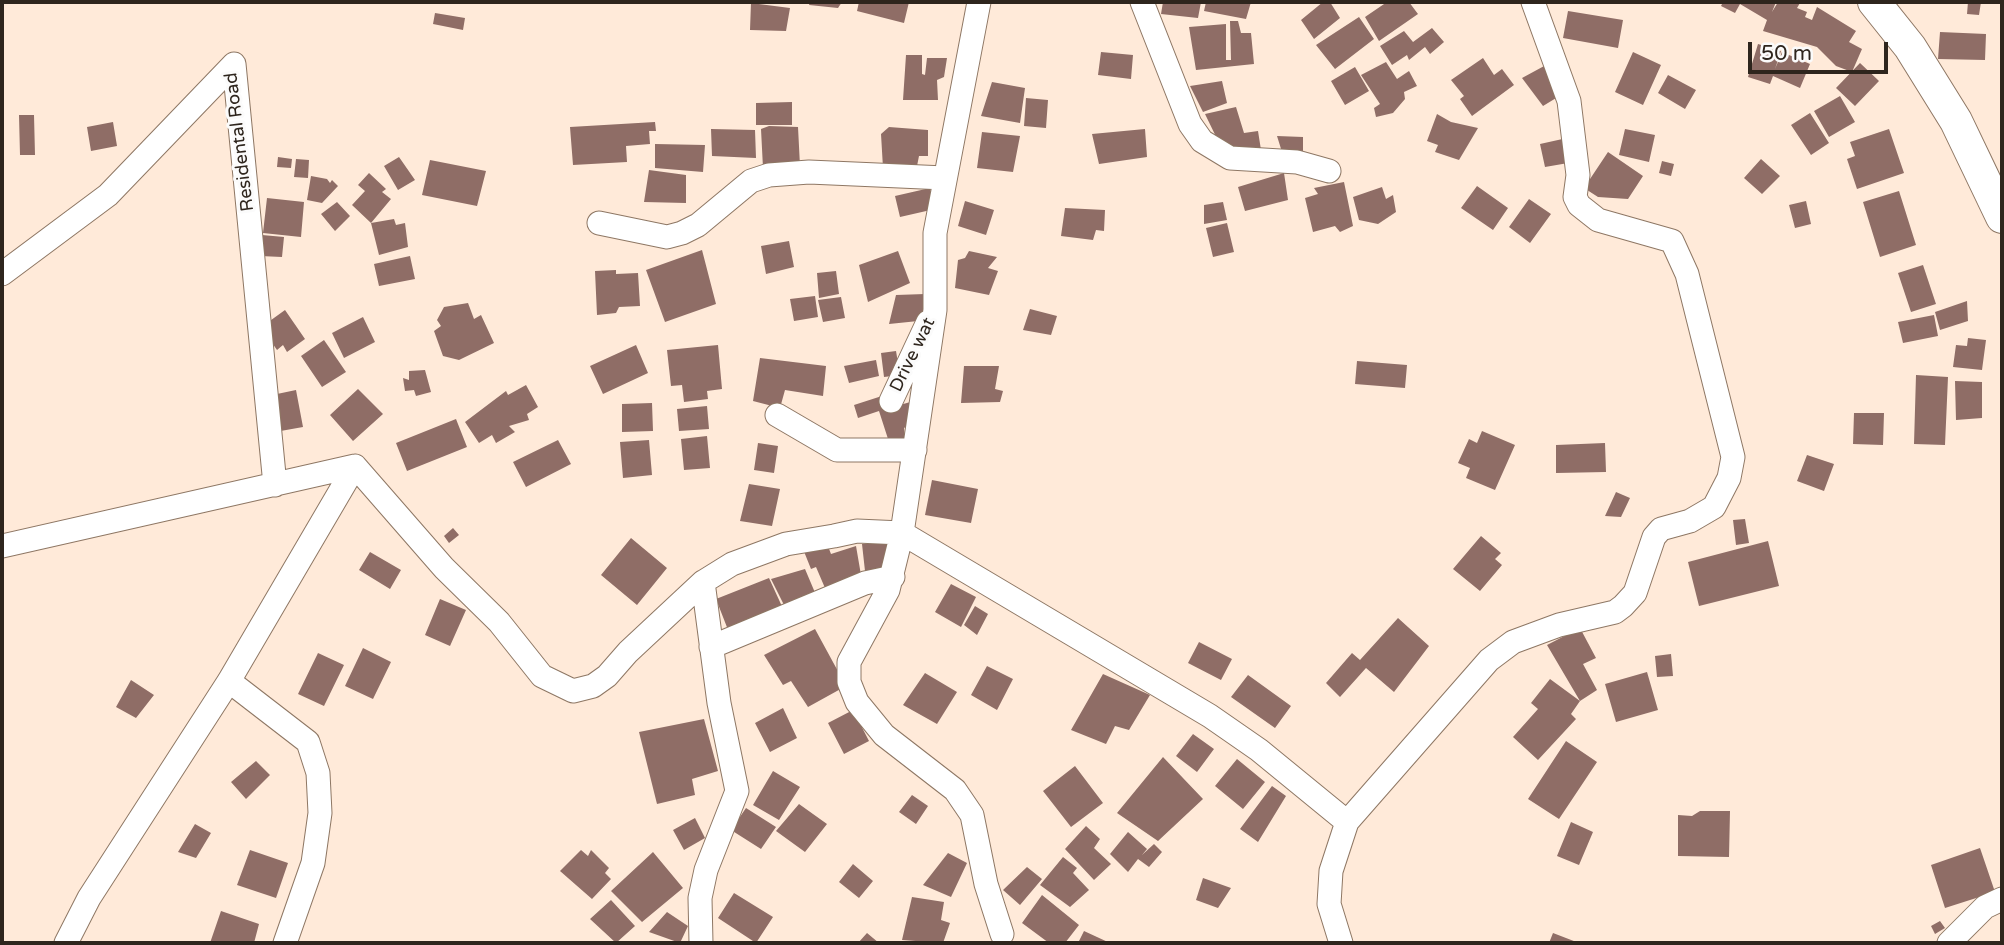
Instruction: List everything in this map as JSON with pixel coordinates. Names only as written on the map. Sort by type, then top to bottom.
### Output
[{"type":"street","points":[[979,2],[935,233],[935,310],[902,533],[893,576],[849,662],[849,682],[857,702],[884,735],[955,790],[972,815],[986,884],[1002,934]]},
{"type":"street","points":[[1142,2],[1190,124],[1202,141],[1230,158],[1297,162],[1329,172]]},
{"type":"street","points":[[1341,943],[1329,904],[1331,871],[1347,822],[1489,660],[1513,642],[1559,625],[1615,612],[1623,606],[1635,593],[1654,537],[1661,529],[1690,521],[1714,508],[1729,478],[1732,457],[1687,274],[1672,240],[1598,220],[1579,205],[1576,197],[1578,176],[1569,101],[1533,2]]},
{"type":"street","points":[[1874,2],[1910,47],[1956,121],[2002,217]]},
{"type":"street","name":"Residental Road","points":[[2,274],[108,195],[234,64],[275,485]]},
{"type":"street","points":[[599,223],[667,237],[682,233],[698,225],[751,181],[769,175],[809,172],[945,178]]},
{"type":"street","name":"Drive wat","points":[[891,401],[920,335],[935,310]]},
{"type":"street","points":[[777,415],[837,450],[915,450]]},
{"type":"street","points":[[355,466],[444,568],[499,622],[542,676],[573,691],[593,686],[607,676],[628,652],[703,582],[732,564],[786,544],[857,531],[902,533],[1210,716],[1259,750],[1347,822]]},
{"type":"street","points":[[2,545],[355,466]]},
{"type":"street","points":[[65,943],[89,898],[229,681],[355,466]]},
{"type":"street","points":[[711,647],[865,583],[893,576]]},
{"type":"street","points":[[701,943],[700,898],[706,870],[737,791],[711,647],[703,582]]},
{"type":"street","points":[[229,681],[308,742],[318,774],[320,813],[313,863],[285,943]]},
{"type":"street","points":[[1954,940],[1985,907],[2002,899]]},
{"type":"building","points":[[810,2],[842,2],[838,8],[809,5]]},
{"type":"building","points":[[859,2],[909,2],[904,23],[857,11]]},
{"type":"building","points":[[1163,2],[1201,2],[1198,18],[1161,14]]},
{"type":"building","points":[[1206,2],[1251,2],[1246,19],[1204,11]]},
{"type":"building","points":[[1323,2],[1330,2],[1340,18],[1314,39],[1301,20]]},
{"type":"building","points":[[1387,2],[1409,2],[1418,14],[1379,41],[1365,17]]},
{"type":"building","points":[[1723,2],[1776,2],[1772,12],[1778,2],[1797,2],[1800,3],[1797,8],[1807,12],[1805,17],[1812,20],[1817,7],[1856,31],[1849,42],[1862,49],[1852,72],[1836,66],[1817,47],[1763,31],[1767,20],[1740,4],[1735,13],[1721,6]]},
{"type":"building","points":[[1968,2],[1981,2],[1979,15],[1967,14]]},
{"type":"building","points":[[751,3],[790,8],[786,31],[750,30]]},
{"type":"building","points":[[1568,11],[1623,20],[1618,48],[1563,38]]},
{"type":"building","points":[[435,13],[465,18],[463,30],[433,24]]},
{"type":"building","points":[[1359,17],[1374,39],[1335,69],[1316,45]]},
{"type":"building","points":[[1230,21],[1238,21],[1241,33],[1251,33],[1254,64],[1196,70],[1189,27],[1226,24],[1226,60],[1231,60]]},
{"type":"building","points":[[1432,28],[1444,42],[1430,54],[1425,47],[1409,60],[1407,55],[1392,65],[1380,46],[1404,31],[1413,42]]},
{"type":"building","points":[[1940,32],[1986,34],[1985,60],[1938,59]]},
{"type":"building","points":[[1758,44],[1781,51],[1775,69],[1782,52],[1810,64],[1800,88],[1773,76],[1770,84],[1748,77]]},
{"type":"building","points":[[1101,52],[1133,55],[1131,79],[1098,75]]},
{"type":"building","points":[[1633,52],[1661,65],[1643,105],[1615,92]]},
{"type":"building","points":[[906,55],[922,55],[922,74],[925,75],[927,58],[947,58],[944,77],[937,80],[938,100],[903,100]]},
{"type":"building","points":[[1483,58],[1494,75],[1502,69],[1514,85],[1472,116],[1460,99],[1464,96],[1451,80]]},
{"type":"building","points":[[1386,62],[1397,79],[1409,71],[1417,86],[1404,92],[1405,99],[1393,113],[1376,117],[1374,108],[1380,104],[1361,75]]},
{"type":"building","points":[[1860,63],[1879,81],[1855,106],[1836,88]]},
{"type":"building","points":[[1546,65],[1566,92],[1543,106],[1522,78]]},
{"type":"building","points":[[1355,67],[1369,91],[1345,105],[1331,81]]},
{"type":"building","points":[[1668,75],[1696,90],[1685,109],[1658,93]]},
{"type":"building","points":[[1222,81],[1227,103],[1203,112],[1190,86]]},
{"type":"building","points":[[992,82],[1025,88],[1020,123],[981,116]]},
{"type":"building","points":[[1840,96],[1855,122],[1829,137],[1814,111]]},
{"type":"building","points":[[1026,98],[1048,100],[1046,128],[1024,126]]},
{"type":"building","points":[[792,102],[792,125],[756,125],[756,103]]},
{"type":"building","points":[[1236,107],[1244,133],[1258,131],[1261,150],[1222,149],[1205,114]]},
{"type":"building","points":[[1810,113],[1829,143],[1811,155],[1791,125]]},
{"type":"building","points":[[1437,114],[1451,122],[1478,128],[1459,160],[1435,152],[1438,145],[1427,141]]},
{"type":"building","points":[[19,115],[34,115],[35,155],[20,155]]},
{"type":"building","points":[[113,122],[117,146],[91,151],[87,127]]},
{"type":"building","points":[[655,122],[656,131],[649,131],[650,144],[626,146],[627,162],[573,165],[570,127]]},
{"type":"building","points":[[769,126],[798,127],[800,166],[763,168],[761,129]]},
{"type":"building","points":[[889,127],[928,130],[928,156],[919,156],[917,166],[883,168],[881,134]]},
{"type":"building","points":[[711,129],[755,130],[756,158],[712,156]]},
{"type":"building","points":[[1145,129],[1147,157],[1099,164],[1092,134]]},
{"type":"building","points":[[1625,129],[1655,135],[1649,162],[1619,155]]},
{"type":"building","points":[[1889,129],[1904,173],[1857,189],[1847,159],[1855,156],[1850,142]]},
{"type":"building","points":[[982,132],[1020,136],[1013,172],[977,168]]},
{"type":"building","points":[[1277,136],[1303,137],[1303,153],[1282,152]]},
{"type":"building","points":[[1567,138],[1574,162],[1545,167],[1540,144]]},
{"type":"building","points":[[655,144],[705,145],[703,172],[655,168]]},
{"type":"building","points":[[1608,152],[1643,176],[1628,199],[1598,197],[1584,188]]},
{"type":"building","points":[[278,157],[292,159],[291,168],[277,167]]},
{"type":"building","points":[[399,157],[415,180],[398,190],[384,166]]},
{"type":"building","points":[[296,159],[309,160],[308,178],[294,177]]},
{"type":"building","points":[[1761,159],[1780,176],[1762,194],[1744,178]]},
{"type":"building","points":[[430,160],[486,171],[477,206],[422,195]]},
{"type":"building","points":[[1662,161],[1674,164],[1671,176],[1659,173]]},
{"type":"building","points":[[649,170],[686,175],[686,203],[644,202]]},
{"type":"building","points":[[369,173],[386,189],[382,192],[391,199],[371,223],[352,205],[365,191],[358,185]]},
{"type":"building","points":[[1284,173],[1288,200],[1245,211],[1238,187]]},
{"type":"building","points":[[311,176],[327,179],[330,183],[332,180],[338,186],[322,203],[307,200]]},
{"type":"building","points":[[1344,182],[1353,226],[1340,232],[1335,226],[1313,232],[1305,198],[1318,194],[1314,188]]},
{"type":"building","points":[[1477,186],[1508,208],[1493,230],[1461,208]]},
{"type":"building","points":[[1382,187],[1386,199],[1393,195],[1396,212],[1378,224],[1359,220],[1353,197]]},
{"type":"building","points":[[930,188],[935,209],[900,217],[895,196]]},
{"type":"building","points":[[1899,191],[1916,245],[1880,257],[1863,202]]},
{"type":"building","points":[[267,198],[304,202],[301,237],[263,233]]},
{"type":"building","points":[[1529,199],[1551,214],[1530,243],[1509,227]]},
{"type":"building","points":[[965,201],[994,210],[986,235],[958,226]]},
{"type":"building","points":[[1806,201],[1811,224],[1795,228],[1789,205]]},
{"type":"building","points":[[337,202],[350,216],[335,231],[321,214]]},
{"type":"building","points":[[1223,202],[1227,220],[1204,224],[1204,205]]},
{"type":"building","points":[[1065,208],[1105,210],[1104,231],[1096,230],[1093,240],[1061,236]]},
{"type":"building","points":[[394,219],[396,225],[405,223],[408,247],[379,255],[371,223]]},
{"type":"building","points":[[1227,223],[1234,252],[1213,257],[1206,228]]},
{"type":"building","points":[[262,235],[284,237],[282,257],[260,256]]},
{"type":"building","points":[[789,241],[794,267],[766,274],[761,246]]},
{"type":"building","points":[[702,250],[716,304],[665,322],[646,270]]},
{"type":"building","points":[[898,251],[910,283],[868,302],[859,265]]},
{"type":"building","points":[[969,251],[997,257],[988,268],[998,271],[989,295],[955,288],[958,260],[965,258]]},
{"type":"building","points":[[410,256],[415,279],[379,286],[374,264]]},
{"type":"building","points":[[1923,265],[1936,304],[1911,312],[1898,273]]},
{"type":"building","points":[[616,270],[616,274],[638,273],[640,306],[619,307],[616,313],[597,315],[595,271]]},
{"type":"building","points":[[836,271],[839,294],[819,298],[817,273]]},
{"type":"building","points":[[925,294],[928,320],[889,324],[896,295]]},
{"type":"building","points":[[815,296],[818,317],[794,321],[790,299]]},
{"type":"building","points":[[841,297],[845,318],[823,322],[818,300]]},
{"type":"building","points":[[1967,301],[1968,321],[1940,330],[1935,312]]},
{"type":"building","points":[[468,303],[474,319],[481,315],[494,343],[459,360],[443,356],[434,331],[441,326],[437,320],[444,307]]},
{"type":"building","points":[[1030,309],[1057,316],[1051,335],[1023,330]]},
{"type":"building","points":[[285,310],[305,339],[287,352],[283,345],[277,350],[266,334],[272,330],[267,323]]},
{"type":"building","points":[[1934,315],[1938,336],[1903,343],[1898,322]]},
{"type":"building","points":[[363,317],[375,342],[344,358],[332,333]]},
{"type":"building","points":[[1968,338],[1986,340],[1982,370],[1953,367],[1956,345],[1967,346]]},
{"type":"building","points":[[324,340],[346,372],[322,387],[301,356]]},
{"type":"building","points":[[636,345],[648,373],[603,394],[590,366]]},
{"type":"building","points":[[718,345],[722,389],[707,391],[708,399],[684,402],[682,385],[671,386],[667,350]]},
{"type":"building","points":[[896,351],[900,375],[884,377],[881,353]]},
{"type":"building","points":[[760,358],[826,366],[823,396],[785,390],[780,408],[753,401]]},
{"type":"building","points":[[876,360],[879,376],[849,383],[844,366]]},
{"type":"building","points":[[1357,361],[1407,365],[1405,388],[1355,384]]},
{"type":"building","points":[[964,366],[999,366],[995,389],[1003,391],[1000,402],[961,403]]},
{"type":"building","points":[[425,370],[431,392],[416,396],[414,390],[405,391],[403,378],[409,380],[409,371]]},
{"type":"building","points":[[1916,375],[1948,377],[1945,445],[1914,444]]},
{"type":"building","points":[[1955,381],[1982,382],[1982,418],[1956,420]]},
{"type":"building","points":[[526,385],[538,407],[527,414],[529,420],[509,426],[515,432],[496,443],[492,435],[479,443],[465,422],[506,391],[508,395]]},
{"type":"building","points":[[358,389],[383,414],[353,441],[330,415]]},
{"type":"building","points":[[296,390],[303,427],[275,432],[269,402],[278,400],[277,394]]},
{"type":"building","points":[[885,395],[889,408],[914,401],[917,420],[904,428],[905,438],[889,442],[879,411],[858,418],[854,405]]},
{"type":"building","points":[[652,403],[653,431],[622,432],[622,404]]},
{"type":"building","points":[[707,406],[709,429],[679,431],[677,409]]},
{"type":"building","points":[[1854,413],[1884,413],[1883,445],[1853,444]]},
{"type":"building","points":[[456,419],[467,447],[407,471],[396,443]]},
{"type":"building","points":[[1482,431],[1515,445],[1495,490],[1466,478],[1470,468],[1458,463],[1469,439],[1477,443]]},
{"type":"building","points":[[707,436],[710,468],[684,470],[681,439]]},
{"type":"building","points":[[558,440],[571,464],[526,487],[513,462]]},
{"type":"building","points":[[649,440],[652,475],[623,478],[620,442]]},
{"type":"building","points":[[758,443],[778,446],[774,473],[754,470]]},
{"type":"building","points":[[1605,443],[1606,472],[1556,473],[1556,445]]},
{"type":"building","points":[[1807,455],[1834,464],[1824,491],[1797,481]]},
{"type":"building","points":[[932,480],[978,489],[971,523],[925,515]]},
{"type":"building","points":[[749,484],[780,489],[772,526],[740,521]]},
{"type":"building","points":[[1616,492],[1630,498],[1621,517],[1605,516]]},
{"type":"building","points":[[1745,519],[1749,543],[1736,545],[1733,520]]},
{"type":"building","points":[[453,528],[459,535],[449,543],[444,536]]},
{"type":"building","points":[[1481,536],[1501,553],[1495,559],[1502,565],[1480,591],[1453,569]]},
{"type":"building","points":[[631,538],[667,568],[637,605],[601,575]]},
{"type":"building","points":[[826,541],[831,554],[856,546],[861,575],[825,588],[816,567],[811,569],[803,549]]},
{"type":"building","points":[[1768,541],[1779,586],[1699,606],[1688,562]]},
{"type":"building","points":[[888,543],[887,569],[865,571],[862,544]]},
{"type":"building","points":[[370,552],[401,570],[390,589],[359,570]]},
{"type":"building","points":[[805,569],[816,595],[785,607],[771,579]]},
{"type":"building","points":[[769,578],[785,613],[730,635],[716,599]]},
{"type":"building","points":[[951,584],[976,597],[961,627],[935,612]]},
{"type":"building","points":[[440,599],[466,610],[450,646],[425,635]]},
{"type":"building","points":[[975,606],[988,614],[977,635],[964,625]]},
{"type":"building","points":[[1398,618],[1429,646],[1394,692],[1366,668],[1340,697],[1326,683],[1352,653],[1360,660]]},
{"type":"building","points":[[1580,628],[1596,658],[1583,664],[1597,690],[1580,701],[1547,645]]},
{"type":"building","points":[[815,629],[846,686],[808,707],[791,681],[783,685],[764,655]]},
{"type":"building","points":[[1199,642],[1232,659],[1221,680],[1188,663]]},
{"type":"building","points":[[363,648],[391,662],[373,699],[345,686]]},
{"type":"building","points":[[318,653],[344,665],[324,706],[298,694]]},
{"type":"building","points":[[1671,654],[1673,676],[1657,677],[1655,656]]},
{"type":"building","points":[[987,666],[1013,679],[997,710],[971,695]]},
{"type":"building","points":[[1647,672],[1658,710],[1616,722],[1605,684]]},
{"type":"building","points":[[925,673],[957,692],[937,724],[903,705]]},
{"type":"building","points":[[1103,674],[1150,695],[1129,730],[1115,726],[1106,744],[1071,730]]},
{"type":"building","points":[[1248,675],[1291,706],[1275,728],[1231,697]]},
{"type":"building","points":[[1550,679],[1580,701],[1571,714],[1576,719],[1538,760],[1513,737],[1538,709],[1531,703]]},
{"type":"building","points":[[131,680],[154,695],[136,718],[116,707]]},
{"type":"building","points":[[783,708],[797,738],[770,752],[755,723]]},
{"type":"building","points":[[853,710],[869,741],[844,754],[828,723]]},
{"type":"building","points":[[704,719],[718,771],[692,779],[695,795],[657,804],[639,732]]},
{"type":"building","points":[[1193,734],[1214,749],[1197,772],[1176,756]]},
{"type":"building","points":[[1566,741],[1597,762],[1559,819],[1528,799]]},
{"type":"building","points":[[1163,757],[1203,799],[1158,841],[1117,813]]},
{"type":"building","points":[[1237,759],[1265,782],[1243,809],[1215,786]]},
{"type":"building","points":[[256,761],[270,775],[246,799],[231,782]]},
{"type":"building","points":[[1075,766],[1103,803],[1071,827],[1043,791]]},
{"type":"building","points":[[773,771],[800,787],[779,820],[753,805]]},
{"type":"building","points":[[1272,786],[1286,796],[1258,842],[1240,829]]},
{"type":"building","points":[[912,795],[928,806],[916,824],[899,812]]},
{"type":"building","points":[[799,804],[827,824],[805,852],[776,831]]},
{"type":"building","points":[[746,808],[776,827],[761,849],[731,830]]},
{"type":"building","points":[[1700,811],[1730,811],[1729,857],[1678,856],[1678,815],[1692,816]]},
{"type":"building","points":[[695,818],[705,838],[684,850],[673,830]]},
{"type":"building","points":[[1571,822],[1593,832],[1579,865],[1557,856]]},
{"type":"building","points":[[195,824],[211,833],[196,858],[178,852]]},
{"type":"building","points":[[1086,826],[1100,839],[1094,848],[1111,864],[1094,880],[1065,849]]},
{"type":"building","points":[[1128,832],[1147,849],[1142,855],[1154,844],[1162,852],[1149,867],[1138,859],[1128,872],[1110,854]]},
{"type":"building","points":[[1980,848],[1995,892],[1945,908],[1931,865]]},
{"type":"building","points":[[250,850],[288,863],[276,898],[237,885]]},
{"type":"building","points":[[581,850],[588,856],[591,850],[609,868],[605,873],[611,879],[592,899],[560,871]]},
{"type":"building","points":[[653,852],[683,888],[642,922],[611,891]]},
{"type":"building","points":[[948,853],[967,863],[951,897],[923,885]]},
{"type":"building","points":[[1063,857],[1077,868],[1073,873],[1089,890],[1070,907],[1040,885]]},
{"type":"building","points":[[853,864],[873,881],[859,898],[839,882]]},
{"type":"building","points":[[1027,867],[1042,879],[1020,905],[1003,890]]},
{"type":"building","points":[[1203,878],[1231,888],[1218,908],[1196,900]]},
{"type":"building","points":[[734,893],[773,917],[756,943],[718,918]]},
{"type":"building","points":[[1042,895],[1079,925],[1065,943],[1049,943],[1022,923]]},
{"type":"building","points":[[912,897],[944,902],[941,920],[950,923],[943,943],[902,940]]},
{"type":"building","points":[[611,900],[635,926],[616,943],[590,919]]},
{"type":"building","points":[[221,911],[259,924],[254,943],[210,943]]},
{"type":"building","points":[[667,912],[688,926],[680,943],[649,932]]},
{"type":"building","points":[[1940,921],[1945,928],[1935,934],[1931,926]]},
{"type":"building","points":[[1084,931],[1110,943],[1078,943]]},
{"type":"building","points":[[867,933],[879,943],[858,943]]},
{"type":"building","points":[[1553,933],[1579,943],[1549,943]]}]
